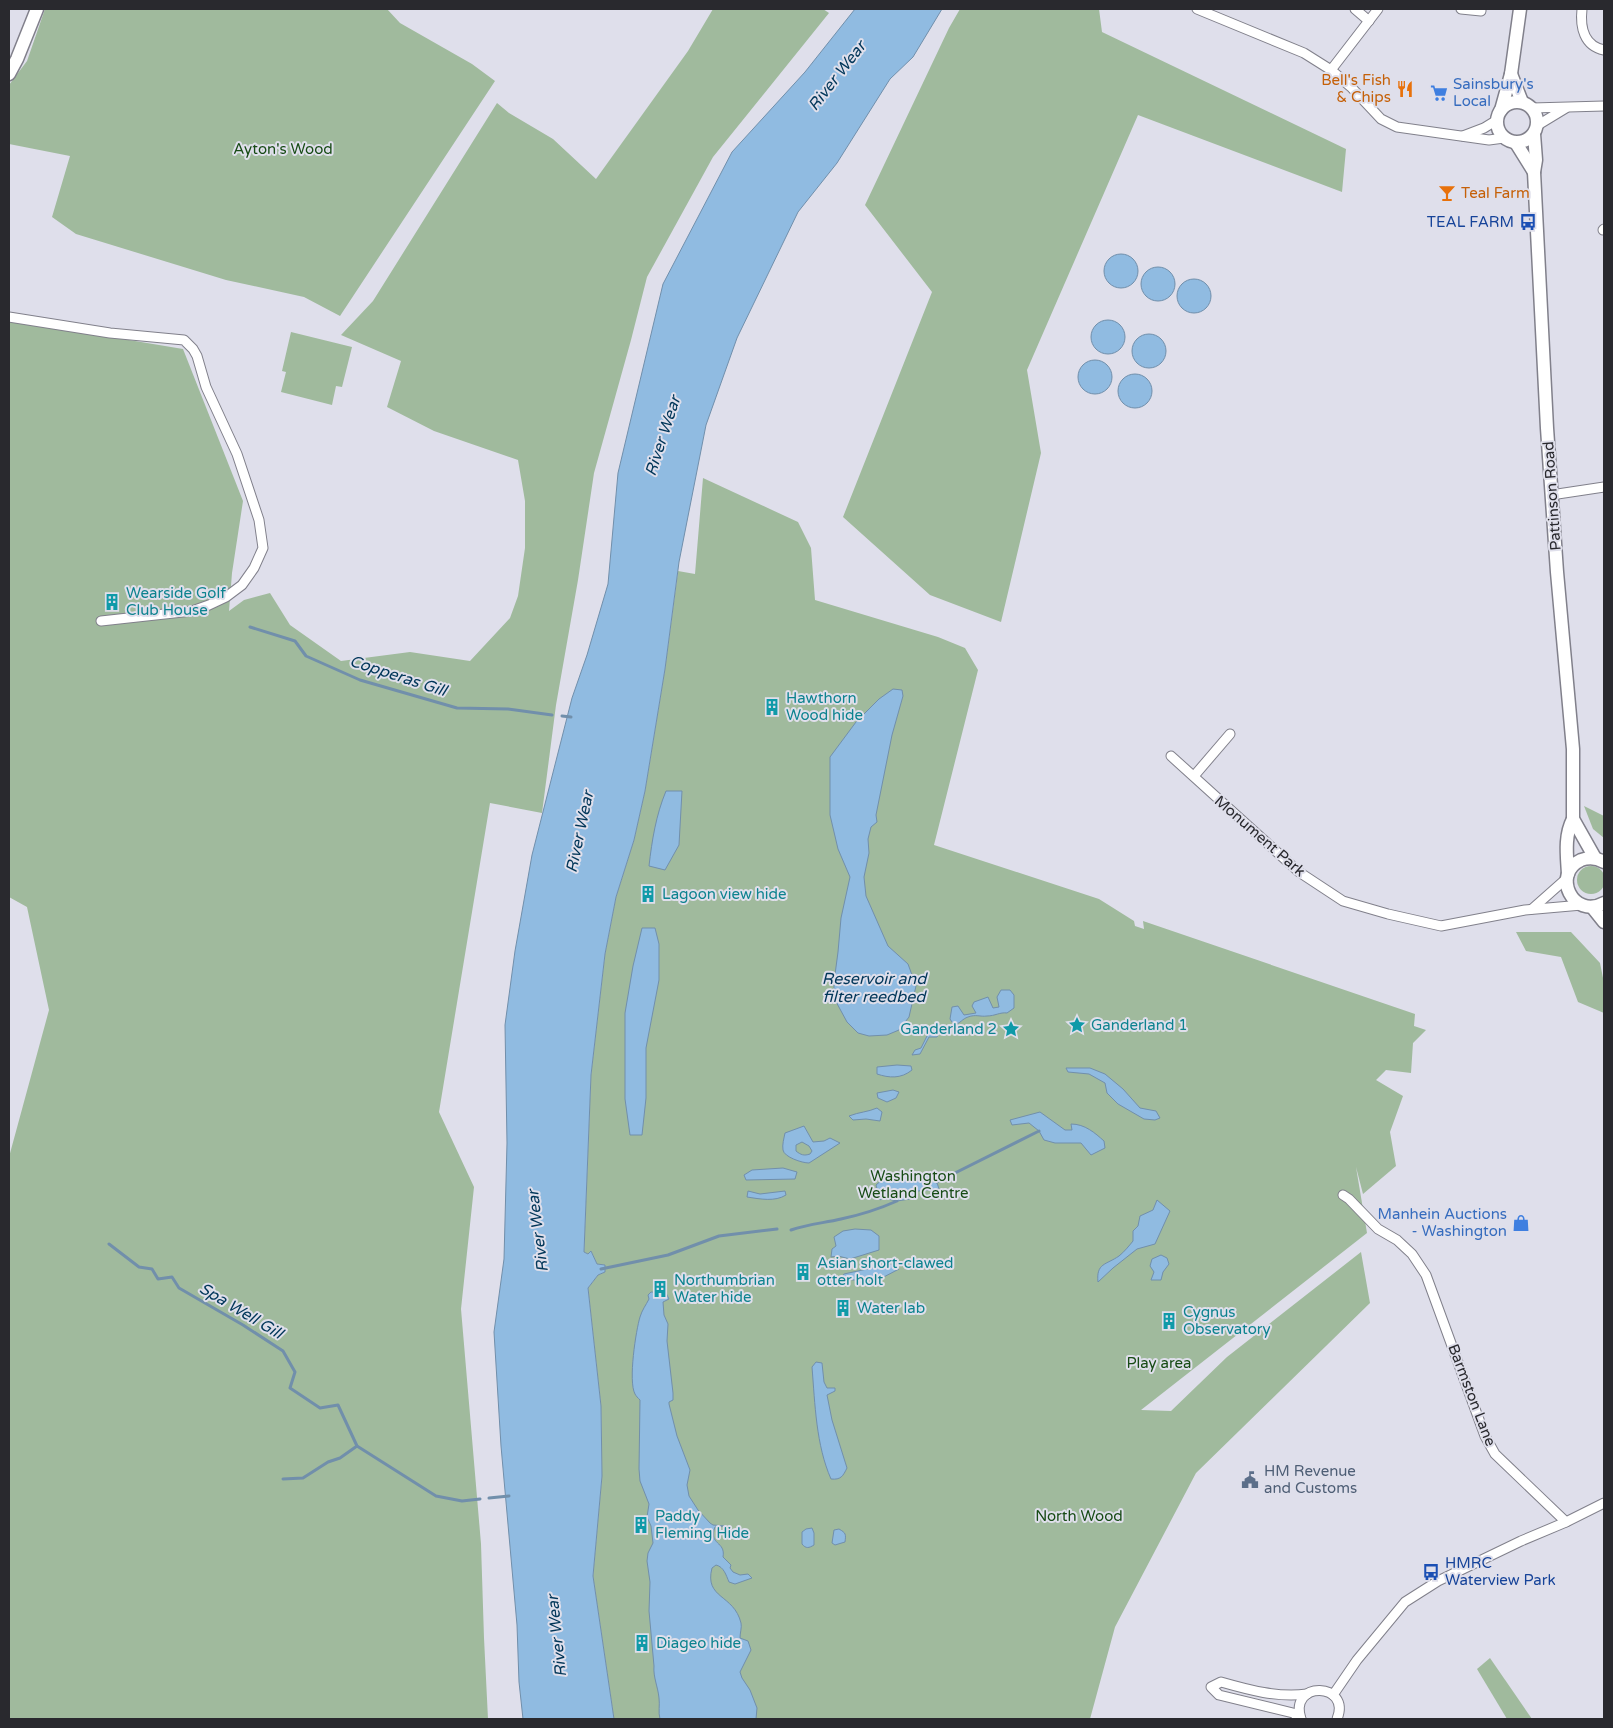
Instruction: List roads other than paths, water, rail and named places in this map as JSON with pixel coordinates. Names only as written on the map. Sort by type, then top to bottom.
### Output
[{"type":"street","points":[[9,74],[37,9]]},
{"type":"street","points":[[1197,9],[1304,53],[1331,70],[1352,87],[1381,119],[1396,127],[1460,137],[1523,142],[1536,129],[1566,108]]},
{"type":"street","points":[[1355,9],[1369,20]]},
{"type":"street","points":[[1331,70],[1378,9]]},
{"type":"street","points":[[1461,9],[1481,11],[1481,9]]},
{"type":"street","points":[[1510,141],[1500,133],[1499,115],[1511,74],[1520,9]]},
{"type":"street","points":[[1582,9],[1581,23],[1584,35],[1595,47],[1604,50]]},
{"type":"street","points":[[1511,74],[1527,105],[1537,119],[1536,129]]},
{"type":"street","points":[[1460,137],[1484,128],[1510,103],[1566,108],[1604,106]]},
{"type":"street","name":"Pattinson Road","points":[[1536,129],[1534,172],[1552,496],[1573,749],[1573,819],[1568,828],[1566,854],[1567,886],[1575,900],[1593,905]]},
{"type":"street","name":"Pattinson Road","points":[[1510,141],[1534,172]]},
{"type":"street","points":[[9,316],[110,333],[184,340],[188,343],[197,356],[213,404],[236,454],[259,520],[262,548],[254,568],[242,585],[226,598],[192,611],[101,621]]},
{"type":"street","points":[[1552,496],[1604,487]]},
{"type":"street","points":[[1194,776],[1230,734]]},
{"type":"street","name":"Monument Park","points":[[1171,756],[1299,872],[1343,901],[1441,926],[1532,910],[1593,905]]},
{"type":"street","name":"Pattinson Road","points":[[1573,819],[1602,860]]},
{"type":"street","points":[[1532,910],[1568,876],[1572,867],[1579,861],[1586,858],[1602,860]]},
{"type":"street","points":[[1593,905],[1604,922]]},
{"type":"street","name":"Barmston Lane","points":[[1343,1195],[1378,1229],[1397,1240],[1412,1254],[1426,1275],[1485,1436],[1495,1454],[1566,1522]]},
{"type":"street","points":[[1333,1695],[1357,1660],[1405,1602],[1438,1581],[1604,1503]]},
{"type":"street","points":[[1301,1719],[1292,1713],[1219,1695],[1211,1687],[1222,1682],[1282,1695],[1307,1694],[1312,1691],[1322,1690],[1333,1695],[1339,1705],[1340,1712],[1337,1719]]},
{"type":"street","points":[[1301,1719],[1300,1706],[1307,1694]]},
{"type":"water","name":"River Wear","points":[[855,9],[942,9],[913,57],[890,79],[837,163],[798,212],[737,338],[706,425],[679,562],[665,669],[645,791],[634,840],[616,897],[605,954],[591,1075],[584,1252],[588,1254],[591,1251],[597,1264],[605,1265],[605,1272],[598,1275],[588,1288],[601,1406],[602,1476],[593,1576],[614,1719],[523,1719],[519,1682],[517,1625],[501,1446],[494,1332],[504,1259],[507,1143],[505,1025],[515,951],[532,855],[572,698],[608,584],[618,473],[663,284],[732,152],[805,72]]},
{"type":"water","points":[[1121,254],[1128,255],[1133,259],[1137,264],[1137,278],[1133,283],[1128,287],[1121,288],[1114,287],[1109,283],[1105,278],[1104,271],[1105,264],[1109,259],[1114,255]]},
{"type":"water","points":[[1158,267],[1165,268],[1170,272],[1174,277],[1174,291],[1170,296],[1165,300],[1158,301],[1151,300],[1146,296],[1142,291],[1141,284],[1142,277],[1146,272],[1151,268]]},
{"type":"water","points":[[1194,279],[1201,280],[1206,284],[1210,289],[1210,303],[1206,308],[1201,312],[1194,313],[1187,312],[1182,308],[1178,303],[1177,296],[1178,289],[1182,284],[1187,280]]},
{"type":"water","points":[[1108,320],[1115,321],[1120,325],[1124,330],[1124,344],[1120,349],[1115,353],[1108,354],[1101,353],[1096,349],[1092,344],[1091,337],[1092,330],[1096,325],[1101,321]]},
{"type":"water","points":[[1149,334],[1156,335],[1161,339],[1165,344],[1165,358],[1161,363],[1156,367],[1149,368],[1142,367],[1137,363],[1133,358],[1132,351],[1133,344],[1137,339],[1142,335]]},
{"type":"water","points":[[1095,360],[1102,361],[1107,365],[1111,370],[1111,384],[1107,389],[1102,393],[1095,394],[1088,393],[1083,389],[1079,384],[1078,377],[1079,370],[1083,365],[1088,361]]},
{"type":"water","points":[[1135,374],[1142,375],[1147,379],[1151,384],[1151,398],[1147,403],[1142,407],[1135,408],[1128,407],[1123,403],[1119,398],[1118,391],[1119,384],[1123,379],[1128,375]]},
{"type":"water","name":"Reservoir and filter reedbed","points":[[893,689],[902,690],[903,696],[892,735],[876,815],[877,822],[871,827],[868,839],[869,853],[864,877],[866,896],[888,946],[908,964],[916,986],[909,1017],[899,1030],[887,1035],[869,1036],[858,1033],[847,1022],[834,998],[841,918],[850,877],[838,849],[830,815],[830,757],[856,722],[879,699]]},
{"type":"water","points":[[666,791],[682,791],[679,845],[665,870],[649,866],[655,828]]},
{"type":"water","points":[[642,928],[655,928],[659,944],[659,980],[646,1048],[646,1098],[642,1135],[630,1135],[625,1099],[625,1013]]},
{"type":"water","points":[[1001,990],[1010,990],[1014,995],[1014,1008],[1007,1013],[990,1016],[971,1016],[954,1025],[950,1019],[952,1007],[958,1006],[964,1015],[976,1013],[972,1006],[974,1002],[988,997],[993,1008],[999,1007],[997,997]]},
{"type":"water","points":[[935,1025],[940,1028],[937,1037],[929,1037],[920,1054],[912,1055],[915,1050],[921,1048],[928,1030]]},
{"type":"water","points":[[911,1066],[912,1070],[904,1075],[895,1077],[877,1074],[877,1067]]},
{"type":"water","points":[[1066,1068],[1090,1068],[1105,1074],[1123,1089],[1140,1108],[1156,1111],[1160,1118],[1155,1120],[1144,1119],[1118,1104],[1107,1093],[1105,1083],[1089,1074],[1068,1072]]},
{"type":"water","points":[[893,1090],[899,1092],[896,1098],[887,1102],[878,1098],[877,1093]]},
{"type":"water","points":[[877,1108],[882,1112],[880,1121],[853,1120],[849,1116],[870,1110]]},
{"type":"water","points":[[1040,1112],[1065,1130],[1072,1130],[1071,1124],[1076,1124],[1089,1130],[1104,1141],[1105,1148],[1091,1155],[1081,1143],[1055,1143],[1044,1140],[1039,1131],[1029,1123],[1012,1125],[1010,1120]]},
{"type":"water","points":[[804,1126],[813,1142],[824,1141],[830,1138],[840,1143],[809,1163],[806,1163],[784,1153],[785,1133]],"holes":[[[802,1142],[809,1146],[812,1151],[810,1154],[803,1155],[796,1151],[796,1145]]]},
{"type":"water","points":[[783,1168],[797,1172],[795,1179],[746,1180],[744,1175],[752,1170]]},
{"type":"water","points":[[934,1173],[939,1189],[918,1191],[910,1199],[897,1201],[883,1198],[880,1200],[876,1185],[883,1179],[902,1179]]},
{"type":"water","points":[[748,1191],[760,1194],[785,1191],[786,1195],[777,1199],[762,1199],[747,1197]]},
{"type":"water","points":[[1157,1200],[1170,1211],[1155,1244],[1137,1249],[1098,1282],[1100,1268],[1119,1256],[1130,1245],[1133,1241],[1133,1231],[1138,1226],[1140,1216],[1153,1210]]},
{"type":"water","points":[[855,1229],[871,1230],[879,1236],[879,1250],[850,1259],[838,1256],[831,1257],[832,1249],[836,1246],[834,1237],[843,1231]]},
{"type":"water","points":[[1161,1255],[1167,1258],[1169,1264],[1163,1272],[1161,1280],[1151,1280],[1154,1272],[1150,1266],[1152,1259]]},
{"type":"water","points":[[890,1264],[899,1269],[878,1280],[841,1278],[844,1274]]},
{"type":"water","points":[[651,1292],[666,1293],[669,1299],[663,1302],[664,1315],[668,1324],[667,1341],[673,1393],[673,1400],[669,1404],[677,1436],[690,1470],[687,1485],[689,1496],[710,1523],[725,1526],[715,1527],[713,1533],[715,1540],[722,1548],[723,1557],[731,1565],[730,1568],[733,1572],[740,1575],[748,1574],[752,1578],[735,1584],[729,1582],[723,1569],[719,1566],[716,1565],[712,1568],[712,1586],[737,1614],[741,1625],[740,1638],[748,1641],[751,1650],[740,1672],[757,1708],[756,1719],[660,1719],[659,1698],[654,1674],[649,1611],[650,1582],[647,1561],[648,1553],[653,1543],[651,1526],[647,1517],[649,1504],[640,1481],[640,1400],[635,1394],[632,1378],[633,1355],[638,1324],[649,1299],[648,1295]]},
{"type":"water","points":[[816,1362],[822,1363],[824,1382],[827,1388],[835,1388],[835,1391],[827,1395],[832,1420],[847,1468],[843,1475],[837,1479],[831,1479],[819,1438],[812,1367]]},
{"type":"water","points":[[812,1528],[814,1545],[806,1547],[802,1544],[802,1532]]},
{"type":"water","points":[[839,1529],[845,1534],[845,1542],[835,1545],[832,1543],[834,1530]]},
{"type":"waterway","name":"Copperas Gill","points":[[250,627],[295,641],[306,656],[360,680],[457,708],[508,709],[552,715]]},
{"type":"waterway","name":"Copperas Gill","points":[[562,716],[571,717]]},
{"type":"waterway","points":[[937,1182],[1039,1131]]},
{"type":"waterway","points":[[791,1230],[855,1216],[897,1201]]},
{"type":"waterway","points":[[601,1269],[668,1255],[719,1236],[777,1229]]},
{"type":"waterway","name":"Spa Well Gill","points":[[109,1244],[139,1267],[152,1269],[158,1279],[172,1277],[179,1288],[243,1325],[283,1351],[295,1372],[290,1388],[320,1408],[338,1405],[357,1446],[436,1496],[462,1501],[480,1499]]},
{"type":"waterway","points":[[283,1479],[303,1478],[328,1462],[340,1458],[357,1446]]},
{"type":"waterway","points":[[489,1498],[509,1496]]},
{"type":"place","name":"Bell's Fish & Chips","points":[[1405,89]]},
{"type":"place","name":"Sainsbury's Local","points":[[1439,93]]},
{"type":"place","name":"Teal Farm","points":[[1447,193]]},
{"type":"place","name":"TEAL FARM","points":[[1528,222]]},
{"type":"place","name":"Wearside Golf Club House","points":[[112,602]]},
{"type":"place","name":"Hawthorn Wood hide","points":[[772,707]]},
{"type":"place","name":"Lagoon view hide","points":[[648,894]]},
{"type":"place","name":"Ganderland 1","points":[[1077,1025]]},
{"type":"place","name":"Ganderland 2","points":[[1011,1029]]},
{"type":"place","name":"Manhein Auctions - Washington","points":[[1521,1223]]},
{"type":"place","name":"Asian short-clawed otter holt","points":[[803,1272]]},
{"type":"place","name":"Northumbrian Water hide","points":[[660,1289]]},
{"type":"place","name":"Water lab","points":[[843,1308]]},
{"type":"place","name":"Cygnus Observatory","points":[[1169,1321]]},
{"type":"place","name":"HM Revenue and Customs","points":[[1250,1480]]},
{"type":"place","name":"Paddy Fleming Hide","points":[[641,1525]]},
{"type":"place","name":"HMRC Waterview Park","points":[[1431,1572]]},
{"type":"place","name":"Diageo hide","points":[[642,1643]]},
{"type":"park label","name":"Ayton's Wood","points":[[283,149]]},
{"type":"park label","name":"Washington Wetland Centre","points":[[913,1184]]},
{"type":"park label","name":"Play area","points":[[1159,1363]]},
{"type":"park label","name":"North Wood","points":[[1079,1516]]}]
